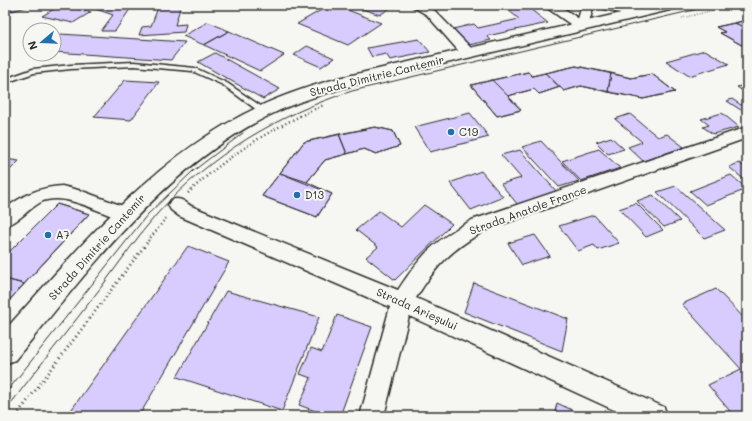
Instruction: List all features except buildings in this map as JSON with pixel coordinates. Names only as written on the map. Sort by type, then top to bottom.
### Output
[{"type":"main road","points":[[550,5],[582,26]]},
{"type":"main road","name":"Strada Dimitrie Cantemir","points":[[5,350],[125,214],[172,170],[226,132],[264,111],[324,88],[468,53],[643,12],[676,12]]},
{"type":"street","points":[[416,5],[431,13],[468,53]]},
{"type":"street","points":[[582,26],[588,5]]},
{"type":"street","points":[[602,5],[623,11],[643,12]]},
{"type":"street","name":"Strada Anatole France","points":[[372,416],[402,302],[420,273],[440,251],[479,225],[747,132]]},
{"type":"street","points":[[5,220],[25,202],[42,193],[52,191],[65,193],[125,214]]},
{"type":"street","name":"Strada Arieșului","points":[[177,205],[185,211],[402,302],[655,416]]},
{"type":"lane","points":[[5,81],[33,71],[71,67],[134,64],[194,69],[225,84],[264,111]]},
{"type":"path","points":[[676,12],[734,5]]},
{"type":"path","points":[[16,416],[177,205],[199,182],[244,147],[280,126],[325,105]]},
{"type":"tram line","points":[[5,411],[157,214],[199,173],[246,139],[297,112],[352,91],[715,5]]},
{"type":"tram line","points":[[5,394],[147,215],[193,171],[243,133]]},
{"type":"place","name":"C19","points":[[451,132]]},
{"type":"place","name":"D13","points":[[297,195]]},
{"type":"place","name":"A7","points":[[48,235]]}]
